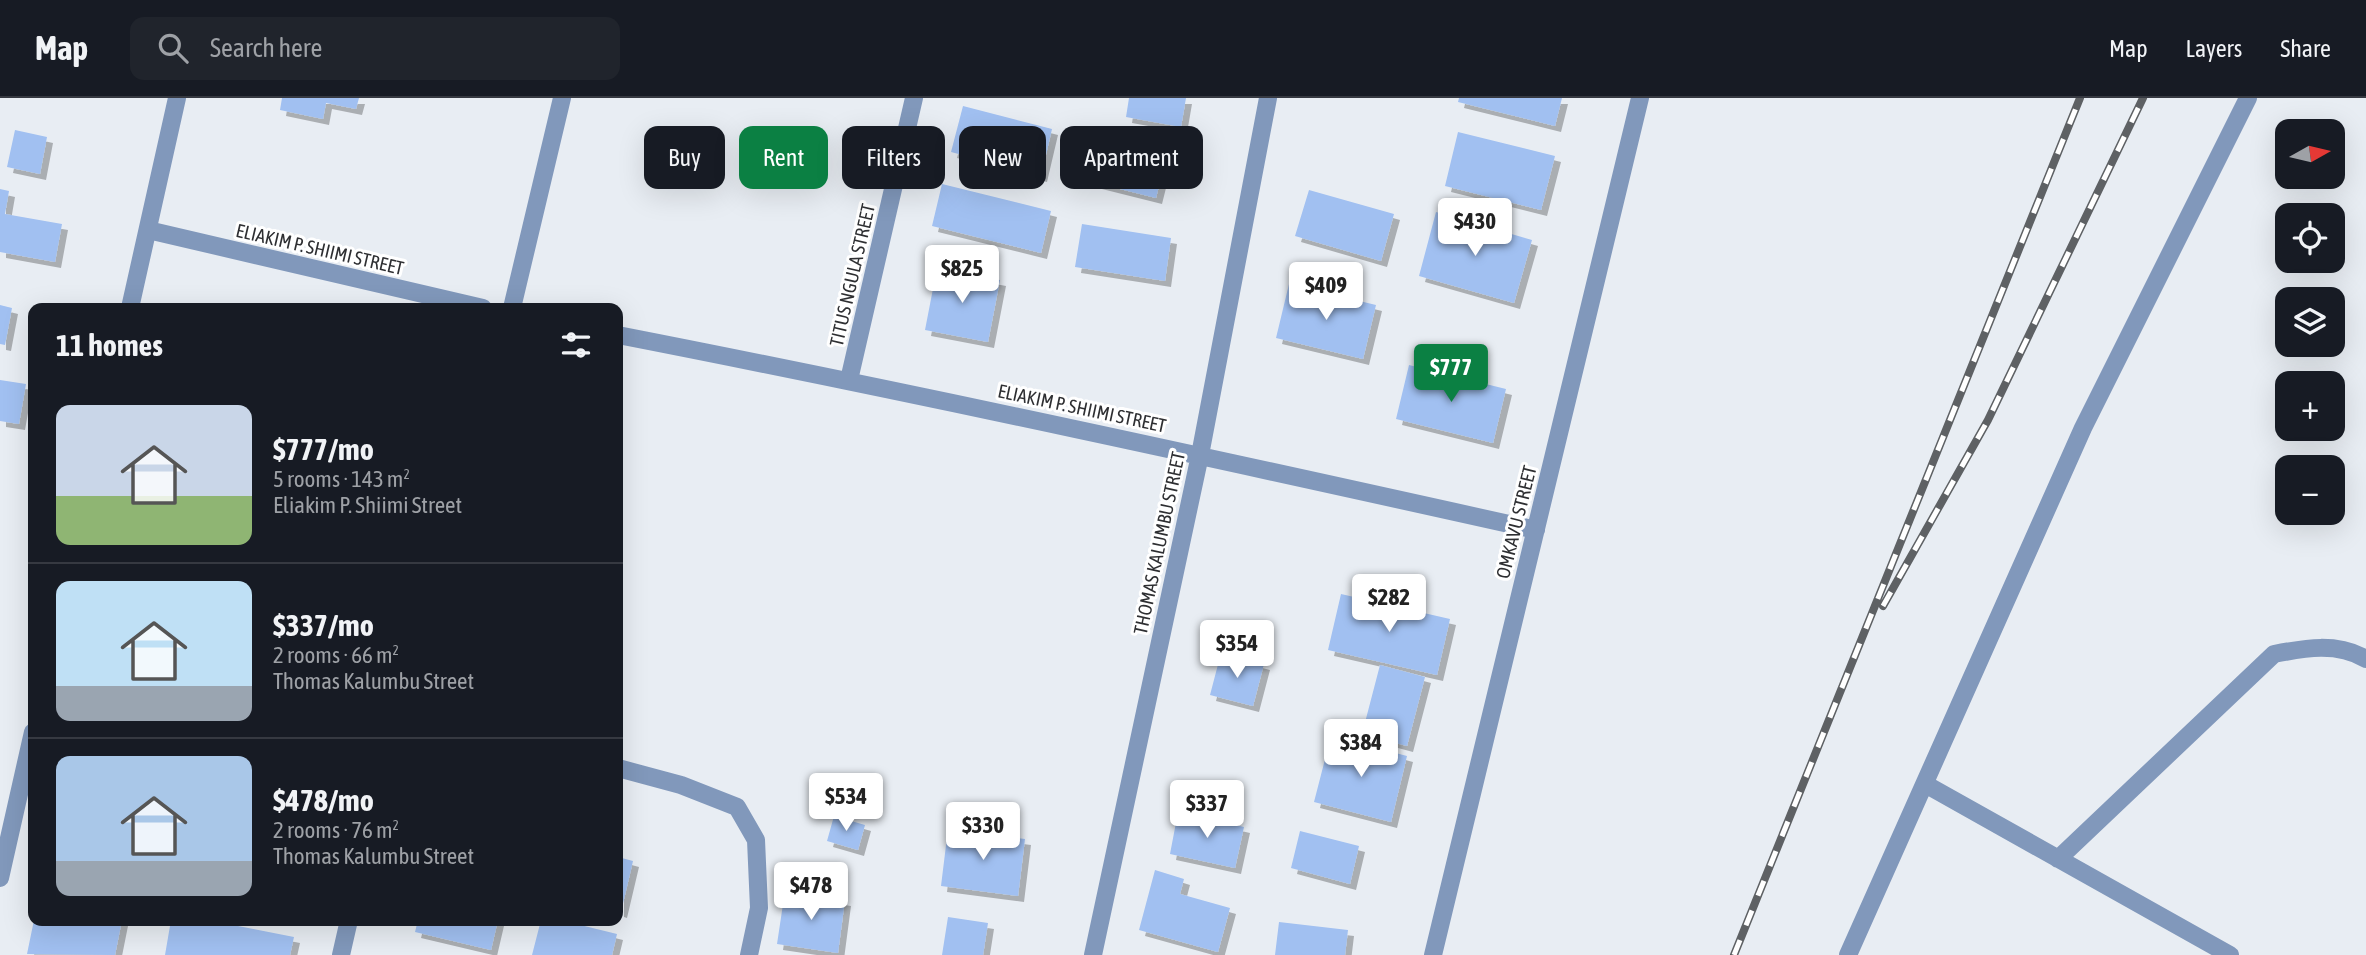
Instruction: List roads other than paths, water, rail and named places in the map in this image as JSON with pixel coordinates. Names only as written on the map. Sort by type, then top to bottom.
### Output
[{"type":"street","points":[[131,303],[177,98]]},
{"type":"street","points":[[513,303],[562,98]]},
{"type":"street","name":"TITUS NGULA STREET","points":[[849,380],[914,98]]},
{"type":"street","name":"THOMAS KALUMBU STREET","points":[[1093,955],[1200,455],[1268,98]]},
{"type":"street","name":"OMKAVU STREET","points":[[1433,955],[1640,98]]},
{"type":"street","points":[[1848,955],[2083,428],[2248,98]]},
{"type":"street","name":"ELIAKIM P. SHIIMI STREET","points":[[148,230],[462,303]]},
{"type":"street","name":"ELIAKIM P. SHIIMI STREET","points":[[623,336],[849,380],[1536,530]]},
{"type":"street","points":[[2059,859],[2274,654],[2316,646],[2357,653],[2366,659]]},
{"type":"street","points":[[0,878],[28,754]]},
{"type":"street","points":[[623,769],[681,785],[737,807],[756,840],[759,908],[749,955]]},
{"type":"street","points":[[1925,784],[2230,955]]},
{"type":"street","points":[[341,955],[348,926]]},
{"type":"railway","points":[[1734,955],[2080,98]]},
{"type":"railway","points":[[1883,606],[1988,420],[2143,98]]}]
